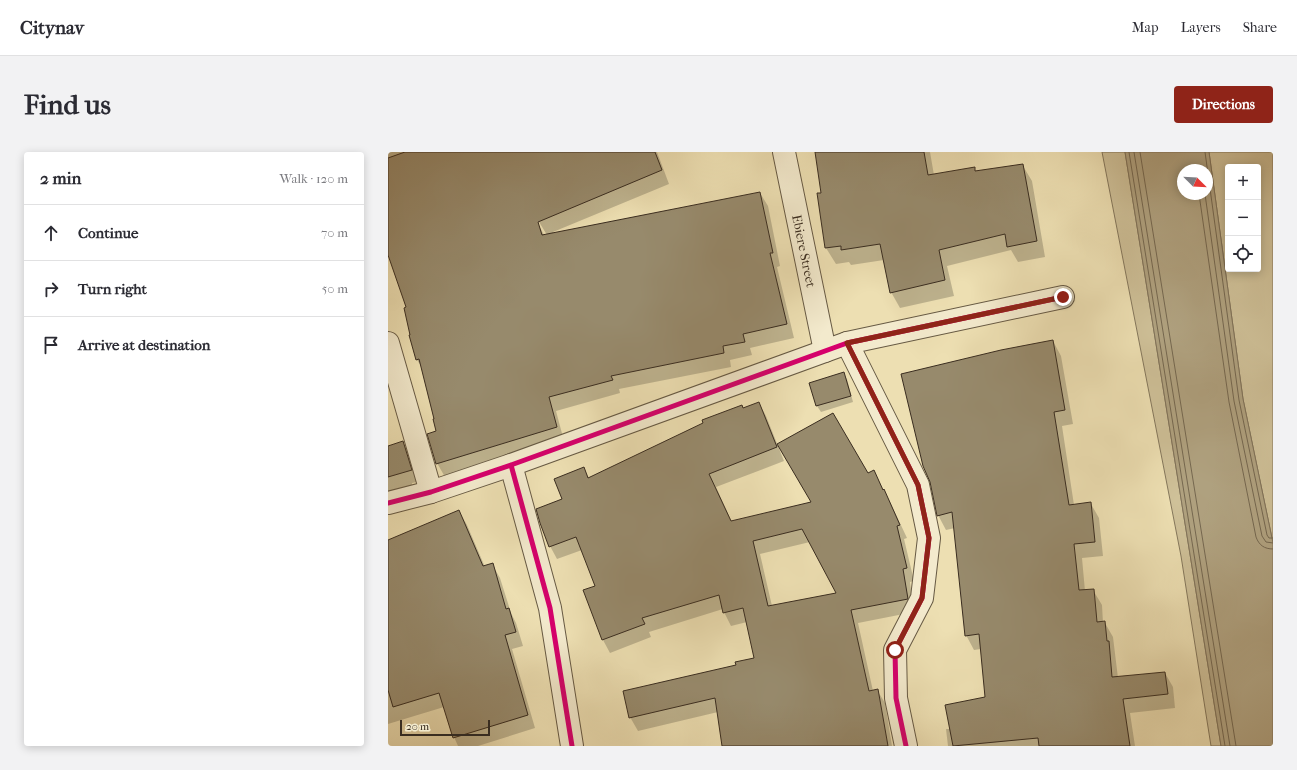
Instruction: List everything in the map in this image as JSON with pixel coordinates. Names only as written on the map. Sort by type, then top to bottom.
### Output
[{"type":"street","name":"Ebiere Street","points":[[784,152],[825,351]]},
{"type":"street","points":[[388,503],[431,492],[511,465],[847,343],[1063,297]]},
{"type":"street","points":[[388,343],[431,492]]},
{"type":"street","points":[[847,343],[918,485],[929,538],[922,598],[895,650],[896,698],[906,746]]},
{"type":"street","points":[[511,465],[550,608],[572,746]]},
{"type":"shaded area","points":[[1102,152],[1125,152],[1221,746],[1211,746],[1181,556]]},
{"type":"shaded area","points":[[1209,152],[1273,152],[1273,543],[1243,399],[1226,272],[1261,272],[1261,164],[1225,164],[1225,268],[1213,181],[1213,164],[1211,164]]},
{"type":"water","points":[[1125,152],[1209,152],[1211,164],[1177,164],[1177,200],[1213,200],[1213,181],[1243,399],[1273,543],[1273,746],[1221,746]]},
{"type":"building","points":[[405,152],[655,152],[662,170],[538,222],[542,235],[760,192],[773,253],[770,253],[787,324],[743,334],[745,342],[723,346],[724,353],[611,376],[613,380],[549,397],[557,427],[436,464],[427,434],[436,431],[434,419],[419,359],[416,360],[409,335],[404,308],[406,307],[388,255],[388,158]]},
{"type":"building","points":[[815,152],[924,152],[928,175],[975,167],[975,171],[1023,164],[1037,241],[1007,247],[1005,234],[939,250],[945,280],[890,293],[880,244],[841,250],[841,246],[825,248],[817,193],[821,193]]},
{"type":"building","points":[[1053,340],[1065,410],[1054,412],[1069,505],[1091,502],[1095,542],[1074,544],[1079,590],[1094,589],[1097,622],[1105,621],[1107,641],[1109,641],[1112,677],[1165,672],[1168,694],[1123,699],[1130,746],[1039,746],[1038,738],[953,746],[945,705],[985,697],[979,634],[965,636],[952,512],[937,516],[930,482],[923,466],[901,374],[1001,350]]},
{"type":"building","points":[[844,372],[851,396],[816,406],[809,383]]},
{"type":"building","points":[[759,402],[777,447],[709,474],[731,521],[811,502],[777,444],[833,413],[868,473],[874,470],[900,525],[897,526],[907,568],[903,569],[908,599],[851,610],[869,691],[878,689],[888,746],[722,746],[715,698],[629,718],[623,691],[736,665],[735,662],[754,658],[743,608],[723,613],[719,595],[642,618],[645,624],[602,640],[583,590],[595,586],[576,537],[549,547],[536,509],[562,499],[554,479],[584,467],[588,478],[703,423],[702,420],[742,405],[743,408]],"holes":[[[802,529],[836,593],[768,606],[753,541]]]},
{"type":"building","points":[[403,441],[412,470],[388,477],[388,446]]},
{"type":"building","points":[[459,510],[483,566],[493,563],[506,609],[509,608],[516,632],[505,635],[528,715],[453,738],[439,693],[393,707],[388,690],[388,540]]},
{"type":"cycle path","points":[[388,503],[431,492],[511,465],[847,343],[1063,297]]},
{"type":"cycle path","points":[[847,343],[918,485],[929,538],[922,598],[895,650],[896,698],[906,746]]},
{"type":"cycle path","points":[[511,465],[550,608],[572,746]]},
{"type":"route","points":[[895,650],[922,598],[929,538],[918,485],[847,343],[1063,297]]}]
